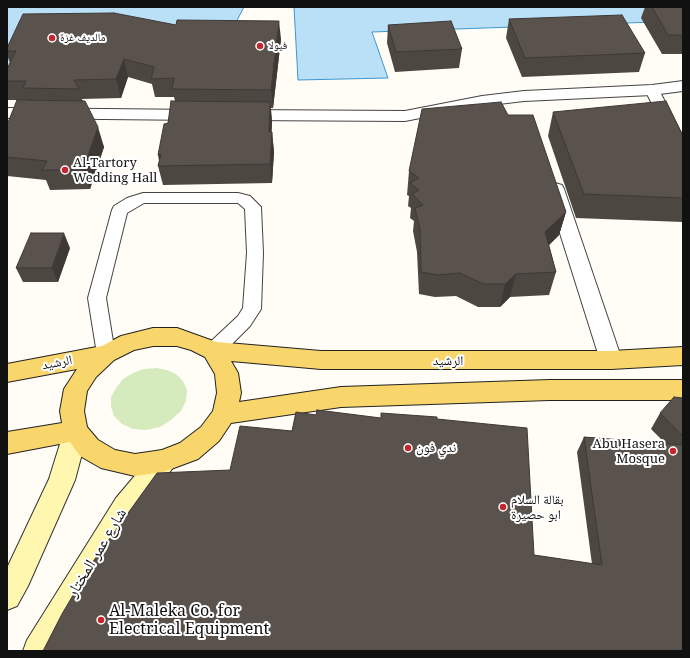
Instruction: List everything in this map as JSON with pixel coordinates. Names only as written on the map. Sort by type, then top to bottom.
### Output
[{"type":"main road","points":[[153,337],[177,337],[213,351],[226,373],[229,393],[224,414],[210,434],[189,451],[163,462],[135,465],[110,460],[89,448],[76,431],[72,411],[76,390],[88,370],[106,354],[129,342],[153,337]]},
{"type":"main road","name":"الرشيد","points":[[213,351],[321,360],[611,360],[683,356]]},
{"type":"main road","name":"الرشيد","points":[[7,373],[106,354]]},
{"type":"main road","points":[[224,414],[342,397],[550,390],[683,390]]},
{"type":"main road","points":[[7,443],[76,431]]},
{"type":"main road","points":[[7,596],[18,576],[62,480],[76,431]]},
{"type":"main road","name":"شارع عمر المختار","points":[[38,651],[125,506],[163,462]]},
{"type":"street","points":[[7,113],[405,116],[482,101],[527,104],[683,86]]},
{"type":"street","points":[[549,172],[611,360]]},
{"type":"lane","points":[[652,90],[683,151]]},
{"type":"lane","points":[[106,354],[97,298],[120,210],[132,202],[143,198],[238,198],[245,200],[253,207],[255,253],[252,309],[244,321],[213,351]]},
{"type":"green space","points":[[156,368],[167,370],[176,374],[183,381],[187,390],[186,401],[181,411],[160,427],[146,430],[133,429],[122,424],[114,416],[111,407],[111,397],[116,388],[123,379],[133,373],[144,369]]},
{"type":"water","points":[[7,7],[244,7],[233,28],[7,71]]},
{"type":"water","points":[[294,7],[683,7],[683,21],[372,32],[388,78],[298,80]]},
{"type":"building","points":[[652,7],[683,7],[683,35],[668,35]]},
{"type":"building","points":[[114,13],[176,25],[177,20],[279,21],[271,90],[172,89],[174,78],[151,79],[154,67],[124,59],[116,79],[74,80],[79,89],[23,88],[26,81],[7,81],[7,69],[16,51],[7,51],[7,48],[23,14]]},
{"type":"building","points":[[622,15],[645,53],[525,58],[509,19]]},
{"type":"building","points":[[451,21],[462,49],[396,52],[388,25]]},
{"type":"building","points":[[17,100],[85,101],[98,127],[83,170],[42,170],[47,161],[7,157],[7,125]]},
{"type":"building","points":[[171,101],[270,102],[269,132],[272,132],[270,164],[158,166],[161,154],[158,155],[164,124],[168,123]]},
{"type":"building","points":[[666,101],[683,136],[683,198],[584,194],[553,112]]},
{"type":"building","points":[[501,102],[508,115],[533,115],[566,212],[545,232],[556,272],[516,274],[505,284],[483,284],[460,273],[438,275],[421,272],[420,229],[415,208],[423,205],[412,194],[419,190],[410,183],[419,178],[409,171],[422,109]]},
{"type":"building","points":[[31,233],[64,233],[52,268],[16,268]]},
{"type":"building","points":[[674,397],[683,398],[683,436],[660,413]]},
{"type":"building","points":[[317,410],[381,418],[381,413],[437,417],[437,419],[527,428],[534,555],[602,565],[584,437],[683,445],[683,651],[43,651],[62,614],[92,563],[157,473],[230,470],[240,426],[292,431],[296,412],[316,415]]},
{"type":"place","name":"مالديف غزة","points":[[52,38]]},
{"type":"place","name":"فيولا","points":[[260,46]]},
{"type":"place","name":"Al-Tartory Wedding Hall","points":[[65,170]]},
{"type":"place","name":"ندي فون","points":[[408,448]]},
{"type":"place","name":"Abu Hasera Mosque","points":[[673,451]]},
{"type":"place","name":"بقالة السلام ابو حصيرة","points":[[503,507]]},
{"type":"place","name":"Al-Maleka Co. for Electrical Equipment","points":[[101,620]]}]
